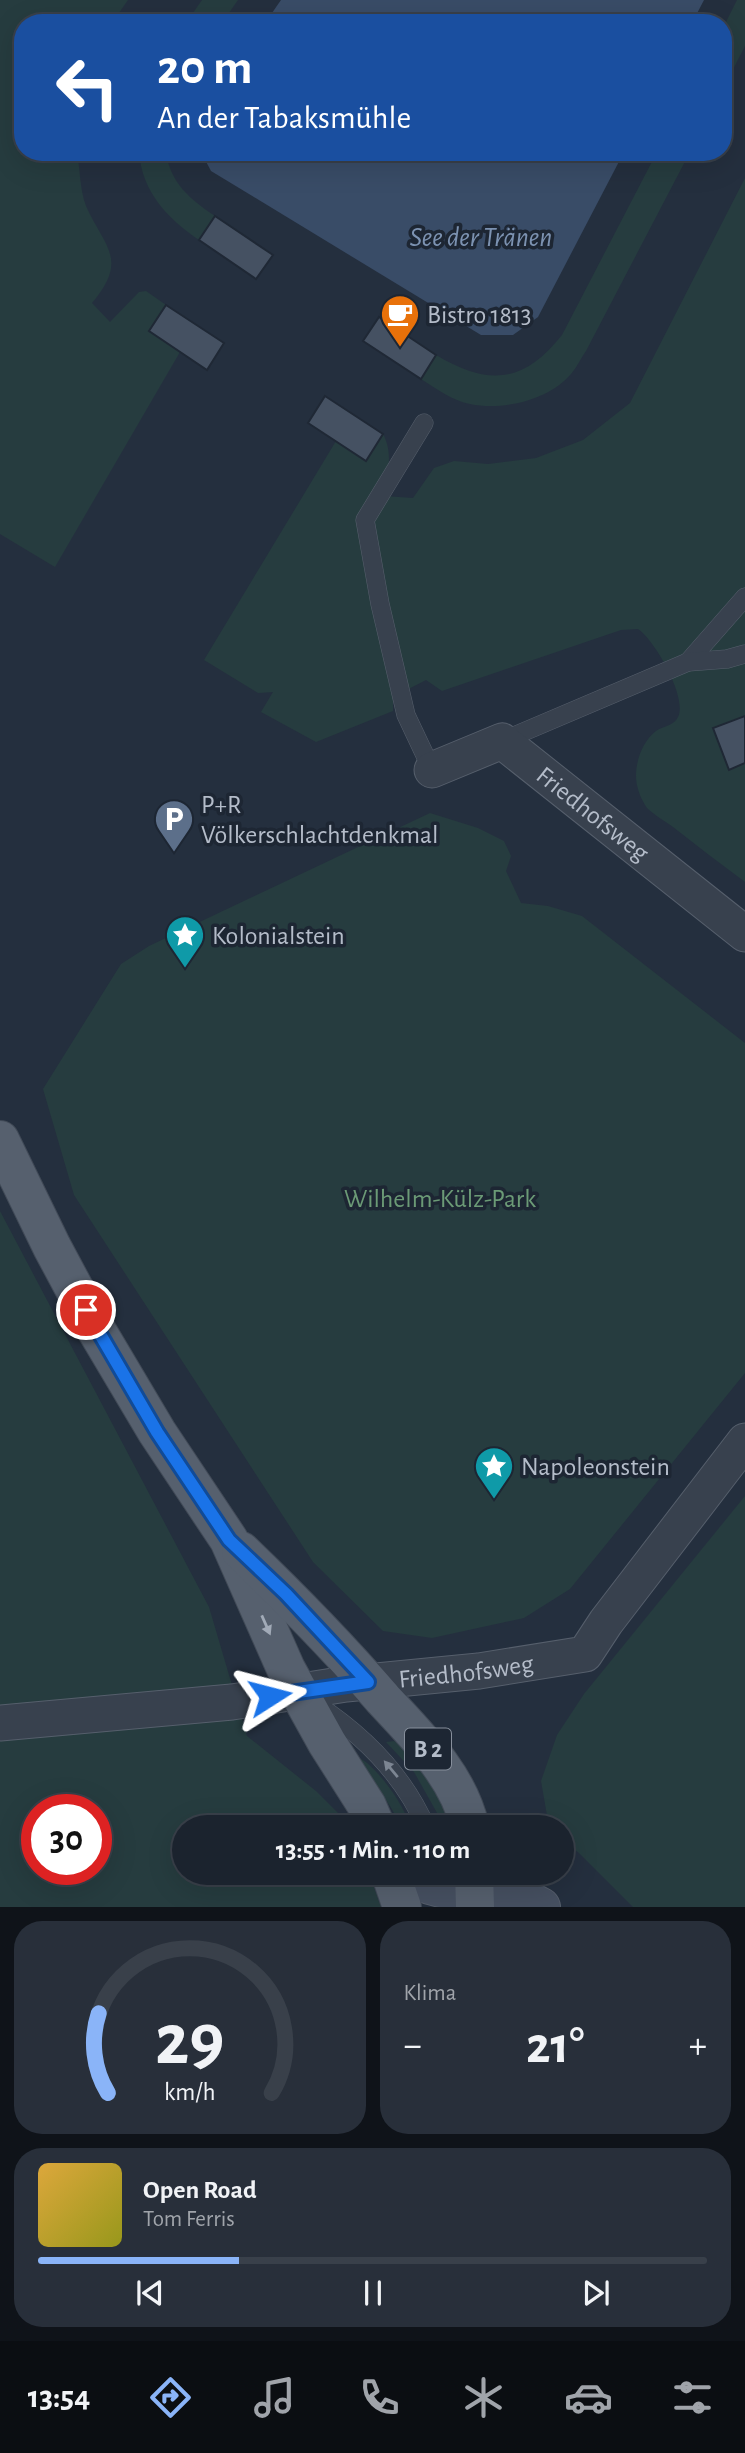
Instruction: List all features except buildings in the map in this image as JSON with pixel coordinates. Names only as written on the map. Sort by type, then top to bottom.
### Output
[{"type":"main road","name":"B 2","points":[[0,1140],[97,1331],[157,1432],[229,1540],[276,1648],[298,1691],[371,1815]]},
{"type":"main road","name":"B 2","points":[[229,1540],[286,1594],[424,1744],[447,1774],[466,1815]]},
{"type":"main road","points":[[394,1885],[402,1907]]},
{"type":"main road","points":[[427,1885],[455,1894],[512,1894],[541,1907]]},
{"type":"street","points":[[432,770],[502,741]]},
{"type":"street","name":"Friedhofsweg","points":[[502,741],[745,934]]},
{"type":"street","name":"Friedhofsweg","points":[[0,1723],[232,1702],[368,1682],[479,1671],[585,1654],[606,1622],[745,1441]]},
{"type":"lane","points":[[424,423],[365,520],[380,604],[406,715],[432,770]]},
{"type":"lane","points":[[688,662],[745,597]]},
{"type":"lane","points":[[502,741],[688,662],[727,659],[745,654]]},
{"type":"lane","points":[[298,1691],[346,1725],[386,1763],[419,1815]]},
{"type":"green space","points":[[0,0],[128,0],[118,14],[14,14],[14,161],[78,161],[84,200],[106,244],[111,264],[103,288],[92,303],[110,322],[139,292],[146,291],[166,305],[149,332],[180,352],[55,567],[0,534]]},
{"type":"green space","points":[[202,0],[238,0],[228,14],[192,14]]},
{"type":"green space","points":[[737,0],[745,0],[745,46],[732,71],[732,14]]},
{"type":"green space","points":[[140,161],[168,161],[183,190],[215,216],[199,240],[177,223],[158,203],[145,180]]},
{"type":"green space","points":[[652,161],[685,161],[586,351],[562,383],[551,391],[525,401],[483,406],[457,400],[421,379],[436,355],[472,372],[504,375],[519,371],[548,351],[562,335]]},
{"type":"green space","points":[[745,178],[745,882],[650,811],[640,796],[636,774],[642,750],[650,736],[676,720],[680,708],[668,670],[652,644],[638,629],[621,630],[442,691],[426,680],[393,697],[393,711],[316,742],[261,712],[273,692],[258,693],[204,660],[336,441],[366,461],[383,434],[389,457],[384,496],[413,498],[434,468],[454,461],[488,464],[536,458],[583,440],[630,403]]},
{"type":"green space","name":"Wilhelm-Külz-Park","points":[[430,813],[478,828],[504,841],[511,856],[506,871],[521,903],[548,906],[582,916],[745,1043],[745,1373],[570,1589],[524,1618],[432,1638],[383,1631],[313,1562],[74,1195],[43,1089],[121,964],[149,946]]},
{"type":"green space","points":[[0,1211],[209,1607],[247,1736],[316,1791],[340,1815],[172,1815],[172,1885],[373,1885],[381,1907],[0,1907]]},
{"type":"green space","points":[[745,1496],[745,1907],[633,1907],[574,1849],[574,1815],[547,1815],[541,1781],[557,1735],[584,1694]]},
{"type":"green space","points":[[394,1741],[401,1745],[419,1765],[436,1792],[445,1815],[438,1815],[414,1772],[386,1742]]},
{"type":"green space","points":[[361,1759],[375,1771],[391,1790],[406,1815],[395,1815],[359,1761]]},
{"type":"water","points":[[281,0],[704,0],[697,14],[271,14]]},
{"type":"water","name":"See der Tränen","points":[[206,161],[619,161],[538,317],[513,335],[481,335],[211,171]]},
{"type":"place","name":"Bistro 1813","points":[[400,348]]},
{"type":"place","name":"P+R Völkerschlachtdenkmal","points":[[174,853]]},
{"type":"place","name":"Kolonialstein","points":[[185,969]]},
{"type":"place","name":"Napoleonstein","points":[[494,1500]]},
{"type":"route","points":[[86,1310],[157,1432],[229,1540],[286,1594],[368,1682],[270,1696]]}]
